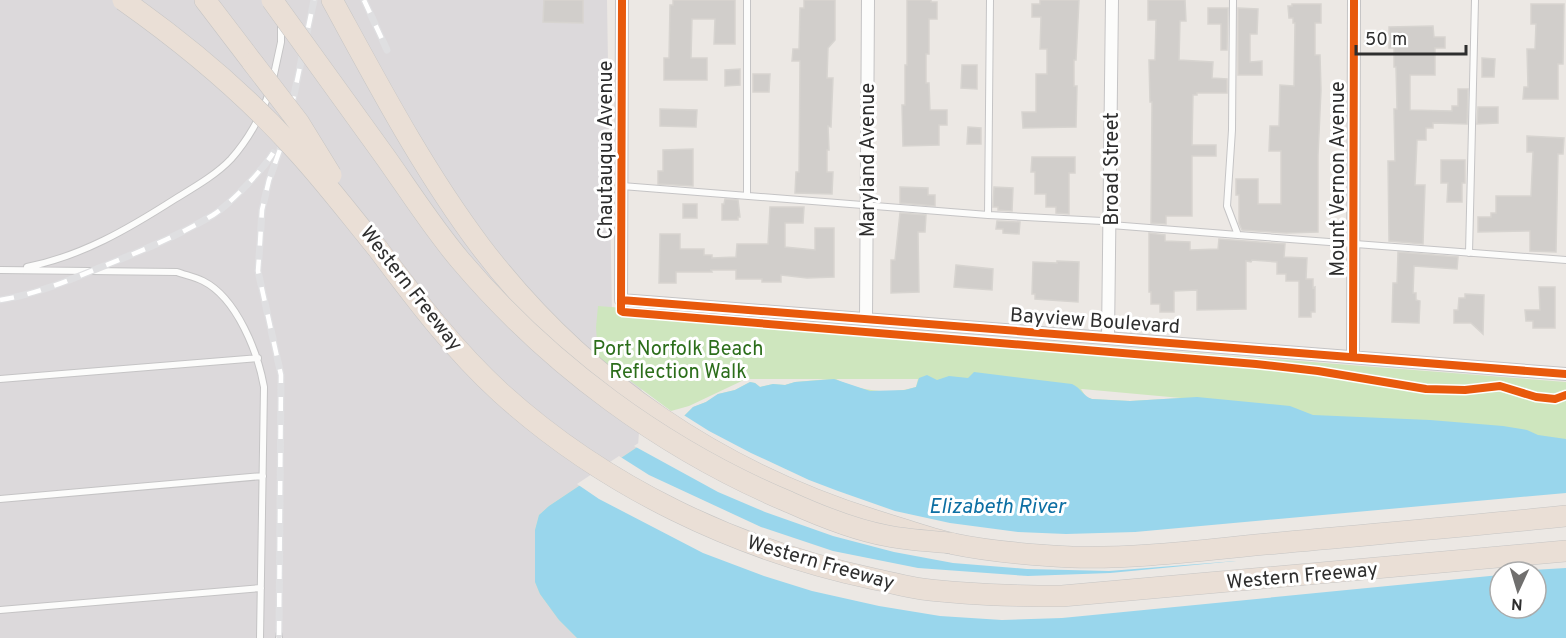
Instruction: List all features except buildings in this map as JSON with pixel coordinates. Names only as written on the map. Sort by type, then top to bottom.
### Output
[{"type":"highway","points":[[123,0],[169,33],[254,107],[294,148],[378,249]]},
{"type":"highway","name":"Western Freeway","points":[[205,0],[298,123],[378,249],[433,322],[478,370],[544,430],[598,467],[654,500],[714,530],[779,555],[845,573],[920,589],[986,595],[1062,596],[1566,551]]},
{"type":"highway","points":[[272,0],[459,259],[543,347],[579,376],[616,405],[686,450],[738,479],[782,499],[836,521],[887,536],[951,543]]},
{"type":"highway","name":"Western Freeway","points":[[332,0],[407,135],[464,223],[532,306],[591,365],[664,421],[754,473],[803,496],[951,543],[1042,555],[1122,556],[1566,516]]},
{"type":"street","name":"Chautauqua Avenue","points":[[621,300],[622,0]]},
{"type":"street","name":"Maryland Avenue","points":[[866,319],[868,0]]},
{"type":"street","name":"Broad Street","points":[[1108,338],[1112,0]]},
{"type":"street","name":"Mount Vernon Avenue","points":[[1353,357],[1354,0]]},
{"type":"street","name":"Bayview Boulevard","points":[[621,300],[1566,374]]},
{"type":"lane","points":[[12,270],[53,262],[96,245],[147,217],[196,186],[230,160],[250,133],[267,98],[277,67],[281,42],[280,0]]},
{"type":"lane","points":[[747,0],[747,196]]},
{"type":"lane","points":[[988,215],[990,0]]},
{"type":"lane","points":[[1233,0],[1232,130],[1227,206],[1238,235]]},
{"type":"lane","points":[[1469,253],[1475,0]]},
{"type":"lane","points":[[622,186],[988,215],[1102,220],[1110,225],[1566,260]]},
{"type":"lane","points":[[0,270],[177,272],[204,281],[227,302],[249,338],[258,358],[264,387],[260,638]]},
{"type":"lane","points":[[0,379],[258,358]]},
{"type":"lane","points":[[0,499],[262,476]]},
{"type":"lane","points":[[0,610],[261,588]]},
{"type":"shaded area","points":[[0,0],[607,0],[612,318],[644,354],[638,447],[549,506],[539,515],[535,530],[535,582],[559,620],[577,638],[0,638]]},
{"type":"green space","name":"Elizabeth River","points":[[598,306],[1566,382],[1566,503],[577,638],[559,620],[540,594],[535,582],[535,530],[539,515],[684,416],[693,407],[718,394],[735,390],[750,382],[760,387],[829,379],[746,379],[689,406],[671,411],[598,357],[596,327]],"holes":[[[836,379],[918,379],[916,387],[896,391],[864,389]],[[1082,389],[1181,398],[1130,401],[1092,399],[1086,397]]]},
{"type":"water","name":"Elizabeth River","points":[[974,372],[1072,384],[1092,399],[1130,401],[1197,397],[1290,406],[1313,415],[1503,426],[1566,439],[1566,638],[577,638],[559,620],[540,594],[535,582],[535,530],[539,515],[684,416],[693,407],[718,394],[735,390],[750,382],[760,387],[834,379],[870,391],[905,390],[916,387],[919,378],[927,375],[937,380],[949,376],[968,378]]},
{"type":"pier","points":[[682,414],[751,453],[838,491],[895,511],[950,523],[1018,532],[1066,534],[1135,532],[1566,493],[1566,568],[1548,569],[1548,560],[1488,560],[1488,576],[1062,618],[1002,620],[940,616],[879,606],[812,591],[764,576],[703,553],[599,499],[577,484],[619,456],[649,475],[761,527],[833,551],[918,568],[1028,576],[1110,573],[1236,561],[1109,571],[1027,569],[953,563],[894,552],[833,536],[765,512],[718,492],[634,446]]},
{"type":"railway","points":[[279,635],[281,375],[258,271],[262,210],[269,180],[286,133],[314,0]]},
{"type":"railway","points":[[364,0],[387,50]]},
{"type":"railway","points":[[0,300],[66,281],[146,249],[200,223],[220,210],[236,195],[273,153]]},
{"type":"cycle path","points":[[622,0],[621,311],[623,312],[1256,364],[1318,371],[1426,389],[1465,390],[1500,386],[1536,397],[1555,399],[1566,395]]},
{"type":"cycle path","points":[[1353,357],[1354,0]]},
{"type":"cycle path","points":[[621,300],[1566,374]]},
{"type":"park label","name":"Port Norfolk Beach Reflection Walk","points":[[678,360]]}]
